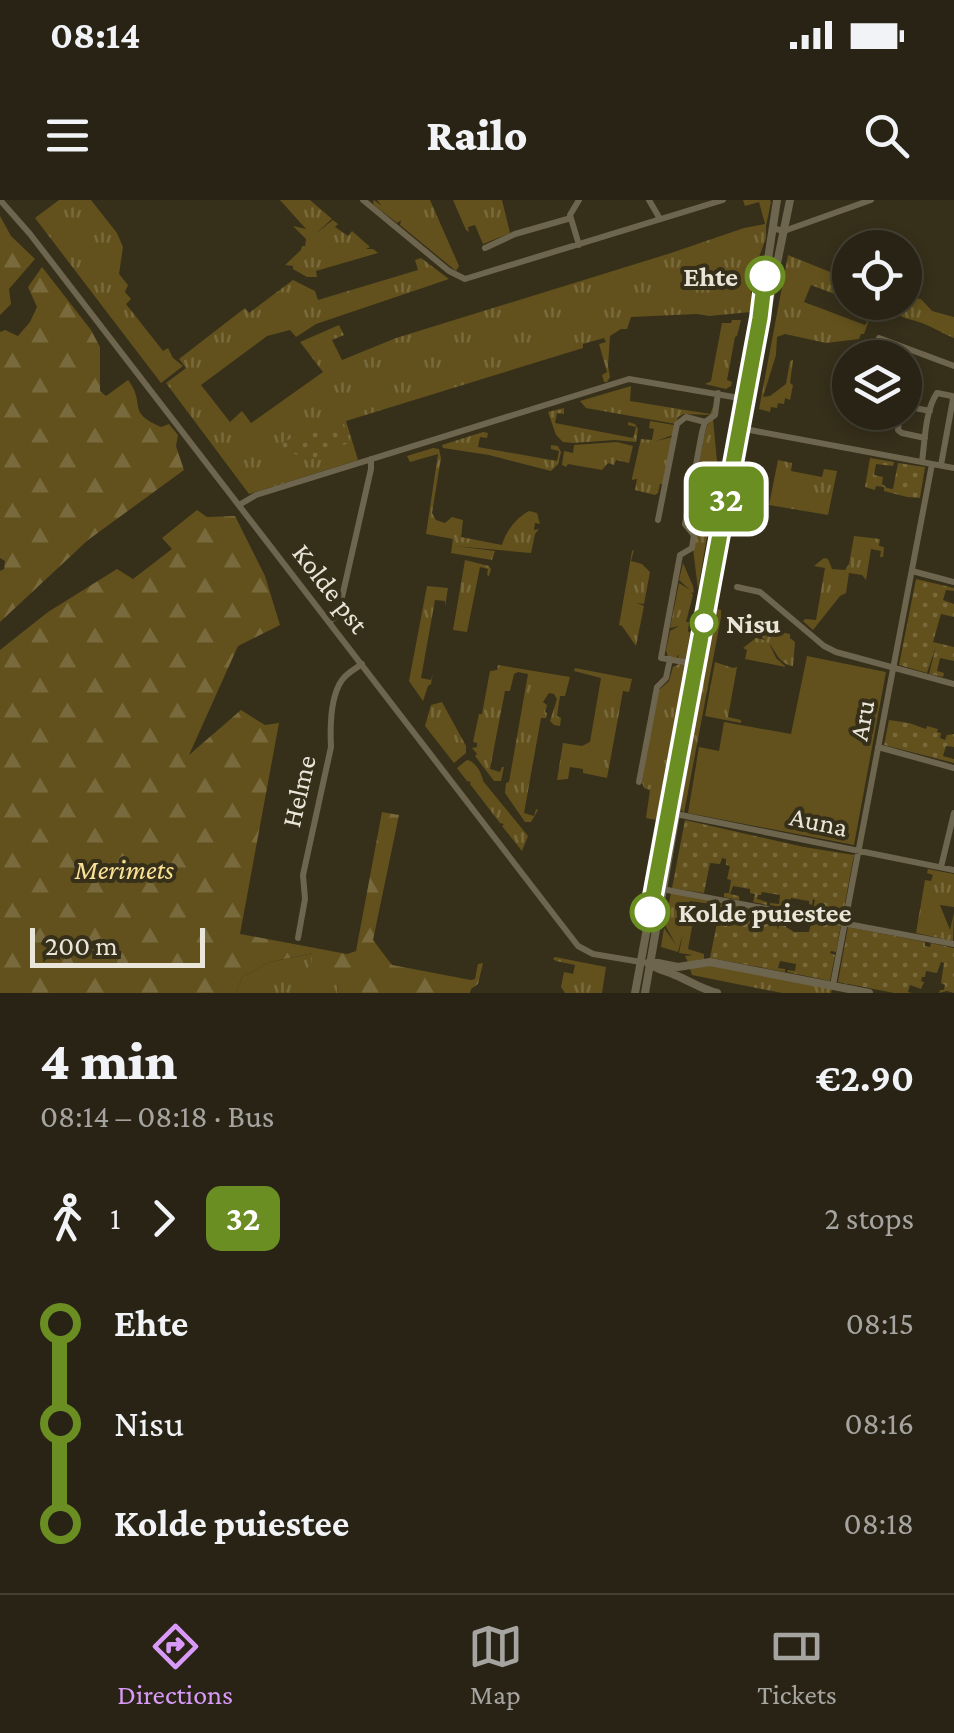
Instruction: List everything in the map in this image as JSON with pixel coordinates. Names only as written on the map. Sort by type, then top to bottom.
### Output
[{"type":"main road","points":[[747,399],[777,200]]},
{"type":"main road","points":[[672,813],[741,429],[790,200]]},
{"type":"main road","points":[[644,993],[646,963],[741,429]]},
{"type":"main road","name":"Kolde pst","points":[[646,963],[678,967],[710,962],[870,993]]},
{"type":"main road","points":[[635,993],[646,963]]},
{"type":"main road","name":"Kolde pst","points":[[646,963],[717,993]]},
{"type":"main road","points":[[684,980],[680,972],[688,966]]},
{"type":"street","name":"Kolde pst","points":[[0,200],[578,946],[593,954],[646,963]]},
{"type":"street","points":[[364,200],[450,271],[466,279],[724,200]]},
{"type":"street","points":[[649,200],[660,219]]},
{"type":"street","points":[[772,228],[784,231],[871,200]]},
{"type":"street","points":[[578,201],[570,218],[578,244]]},
{"type":"street","points":[[485,248],[514,234],[570,218]]},
{"type":"street","points":[[879,338],[954,366]]},
{"type":"street","points":[[239,505],[256,494],[629,379],[747,399]]},
{"type":"street","name":"Aru","points":[[833,986],[912,571],[952,396],[937,392],[930,411]]},
{"type":"street","points":[[696,664],[660,658],[680,556],[692,548],[694,535],[685,524],[705,422],[715,415],[718,394]]},
{"type":"street","points":[[922,409],[930,411],[922,462]]},
{"type":"street","points":[[658,520],[677,424],[686,417],[705,422]]},
{"type":"street","points":[[741,429],[954,468]]},
{"type":"street","points":[[898,430],[925,438]]},
{"type":"street","points":[[329,622],[338,615],[371,459]]},
{"type":"street","points":[[912,571],[954,582]]},
{"type":"street","points":[[737,587],[760,592],[824,646],[840,654],[954,684]]},
{"type":"street","points":[[639,782],[657,687],[666,678],[670,659]]},
{"type":"street","name":"Helme","points":[[298,938],[306,899],[304,876],[331,747],[330,727],[338,686],[362,664]]},
{"type":"street","points":[[878,747],[954,768]]},
{"type":"street","name":"Auna","points":[[672,813],[954,870]]},
{"type":"street","points":[[941,867],[954,813]]},
{"type":"street","points":[[659,888],[954,944]]},
{"type":"green space","points":[[59,200],[91,200],[117,233],[123,247],[119,274],[128,285],[125,292],[131,299],[126,304],[163,351],[168,348],[183,366],[161,383],[35,218]]},
{"type":"green space","points":[[280,200],[310,200],[332,219],[315,234],[333,220],[338,224],[335,227],[348,236],[352,231],[370,247],[366,249],[378,253],[316,271],[317,277],[307,277],[285,265],[305,246],[306,239],[293,226],[306,229]]},
{"type":"green space","points":[[374,200],[382,206],[377,200],[430,200],[459,266],[456,271],[400,225],[401,220],[397,223],[374,205]]},
{"type":"green space","points":[[453,200],[502,200],[510,233],[483,244],[475,225],[468,227],[469,232],[466,230]]},
{"type":"green space","points":[[743,200],[771,202],[766,238],[751,285],[751,312],[631,317],[627,329],[610,336],[607,382],[602,375],[607,372],[599,344],[606,342],[604,338],[583,344],[583,348],[346,421],[358,460],[249,494],[166,383],[186,368],[179,359],[245,308],[249,313],[293,280],[315,291],[318,300],[418,270],[415,260],[421,258],[449,279],[316,324],[296,337],[290,330],[267,336],[201,385],[230,422],[242,411],[251,423],[323,372],[300,342],[339,325],[344,335],[332,340],[342,360],[396,338],[765,224],[759,202],[745,206]]},
{"type":"green space","points":[[0,216],[11,236],[35,259],[9,289],[11,304],[0,315]]},
{"type":"green space","points":[[788,255],[832,273],[832,293],[811,285],[804,302],[832,313],[832,320],[865,325],[869,320],[859,339],[826,343],[785,334],[777,337],[776,355],[763,397],[786,384],[793,360],[790,400],[785,398],[784,404],[771,407],[770,412],[759,409]]},
{"type":"green space","points":[[42,267],[100,347],[100,391],[106,396],[128,380],[143,416],[161,427],[169,424],[178,435],[176,446],[184,470],[88,540],[0,622],[0,571],[5,561],[0,558],[0,332],[5,330],[18,336],[30,322],[37,307],[28,287]]},
{"type":"green space","points":[[922,300],[932,311],[954,317],[954,338],[912,320],[922,320]]},
{"type":"green space","points":[[741,320],[727,380],[732,382],[731,386],[726,389],[705,384],[711,381],[722,323]]},
{"type":"green space","points":[[631,386],[630,401],[710,414],[715,403],[712,415],[684,414],[676,424],[586,408],[580,401]]},
{"type":"green space","points":[[734,402],[739,409],[705,599],[700,592]]},
{"type":"green space","points":[[564,408],[564,414],[557,413],[555,423],[633,438],[636,427],[628,422],[635,424],[638,429],[636,442],[563,442],[556,435],[548,412]]},
{"type":"green space","points":[[713,419],[718,472],[698,589],[693,549],[697,532],[690,516],[705,432]]},
{"type":"green space","points":[[650,421],[674,425],[673,435],[656,441],[672,437],[663,484],[655,495],[635,490],[637,479],[632,480],[641,439],[652,440],[654,429],[649,428]]},
{"type":"green space","points":[[341,423],[350,443],[333,448],[333,453],[309,460],[281,448],[284,441]]},
{"type":"green space","points":[[488,433],[487,438],[480,437],[478,447],[557,461],[559,451],[551,449],[551,445],[558,446],[561,452],[558,464],[551,471],[443,448],[442,445]]},
{"type":"green space","points":[[617,442],[633,446],[629,463],[616,460],[602,470],[562,465],[564,451],[573,453],[574,445]]},
{"type":"green space","points":[[439,449],[441,458],[432,513],[436,520],[463,520],[461,537],[502,545],[520,517],[529,511],[537,513],[540,524],[535,523],[534,530],[539,529],[531,553],[454,546],[495,551],[492,560],[451,553],[453,539],[426,534],[438,454],[410,462],[407,456]]},
{"type":"green space","points":[[870,458],[894,462],[893,466],[876,464],[874,475],[883,477],[882,484],[893,489],[898,463],[925,467],[920,498],[884,491],[884,487],[865,487]]},
{"type":"green space","points":[[778,460],[792,463],[791,471],[822,477],[824,469],[837,471],[828,515],[769,505]]},
{"type":"green space","name":"Merimets","points":[[197,510],[207,517],[235,516],[265,576],[280,625],[238,646],[189,755],[241,710],[265,725],[279,723],[240,934],[347,954],[356,951],[382,812],[399,815],[373,940],[392,965],[471,980],[475,979],[478,964],[483,963],[478,984],[470,993],[337,993],[338,983],[310,970],[313,953],[270,962],[242,977],[236,993],[0,993],[0,650],[48,612],[117,569],[133,579],[172,549],[162,538]]},
{"type":"green space","points":[[854,536],[880,539],[883,557],[881,551],[871,549],[866,580],[862,575],[849,573],[846,593],[813,630],[803,621],[816,620],[825,568],[814,566],[824,558],[832,569],[845,570]]},
{"type":"green space","points":[[632,551],[631,561],[650,572],[644,604],[637,603],[644,606],[636,646],[619,625]]},
{"type":"green space","points":[[465,560],[491,569],[489,576],[488,569],[480,567],[467,632],[453,630]]},
{"type":"green space","points":[[683,563],[694,593],[691,592],[686,622],[690,633],[686,660],[678,658],[679,654],[676,658],[668,657],[666,650],[670,631],[679,626],[670,628],[679,583],[690,590],[679,580]]},
{"type":"green space","points":[[916,579],[954,588],[946,590],[943,600],[954,604],[954,617],[941,614],[933,642],[954,647],[954,661],[940,658],[937,671],[944,673],[943,677],[929,674],[936,646],[927,673],[899,665]]},
{"type":"green space","points":[[427,586],[448,588],[445,607],[445,601],[435,600],[421,678],[431,680],[433,672],[431,684],[423,701],[409,681]]},
{"type":"green space","points":[[716,609],[721,610],[721,617],[684,813],[680,808]]},
{"type":"green space","points":[[772,631],[790,634],[795,642],[793,666],[782,661],[769,643],[786,667],[745,659],[747,650],[743,648],[756,638],[765,640],[762,637]]},
{"type":"green space","points":[[807,656],[886,672],[854,845],[688,813],[699,747],[719,751],[724,722],[791,734]]},
{"type":"green space","points":[[715,662],[737,667],[728,717],[741,723],[705,716]]},
{"type":"green space","points":[[679,664],[685,665],[656,820],[646,818],[650,790],[642,782],[659,690]]},
{"type":"green space","points":[[498,665],[570,677],[565,696],[560,696],[560,726],[550,721],[557,699],[554,694],[549,693],[543,702],[547,713],[546,718],[541,718],[524,813],[534,816],[538,810],[531,822],[525,822],[505,793],[528,674],[514,674],[510,691],[505,691],[490,769],[500,772],[504,767],[501,781],[494,781],[472,748],[477,747],[473,742],[490,671],[497,670]]},
{"type":"green space","points":[[575,668],[632,679],[629,692],[623,691],[607,778],[570,767],[568,779],[557,780],[563,743],[582,746],[590,742],[601,678],[574,671]]},
{"type":"green space","points":[[442,702],[466,746],[466,753],[454,763],[425,726],[431,705]]},
{"type":"green space","points":[[889,720],[938,729],[940,738],[945,740],[947,735],[954,734],[954,747],[946,746],[943,756],[954,759],[954,763],[884,745]]},
{"type":"green space","points":[[467,760],[480,771],[483,781],[528,836],[522,851],[457,768]]},
{"type":"green space","points":[[685,820],[854,855],[842,919],[812,914],[813,899],[812,905],[791,898],[789,906],[796,910],[770,905],[779,904],[780,895],[762,892],[757,899],[767,905],[753,902],[755,894],[750,889],[733,886],[730,894],[739,896],[739,900],[724,897],[724,893],[729,893],[731,880],[727,879],[730,866],[722,858],[720,864],[710,863],[704,893],[672,888]]},
{"type":"green space","points":[[928,869],[954,874],[954,907],[940,905],[950,930],[954,913],[953,941],[916,933],[925,880],[931,881],[933,875],[927,873]]},
{"type":"green space","points":[[671,892],[711,901],[690,901],[688,907],[695,911],[688,949],[704,954],[704,959],[688,962],[685,956],[693,955],[679,953],[683,933],[678,952],[661,947],[664,928],[676,945],[665,925]]},
{"type":"green space","points":[[721,903],[767,912],[757,913],[756,921],[777,926],[778,930],[781,915],[797,917],[787,920],[786,927],[794,932],[809,932],[812,920],[841,925],[836,952],[830,953],[835,955],[830,981],[787,972],[795,971],[796,964],[780,961],[778,968],[785,972],[710,958]]},
{"type":"green space","points":[[848,927],[925,942],[930,947],[931,943],[954,948],[954,993],[939,993],[945,985],[941,983],[941,962],[937,973],[926,971],[921,989],[910,985],[908,992],[912,993],[838,982]]},
{"type":"green space","points":[[314,953],[338,983],[337,993],[236,993],[242,977],[270,962]]},
{"type":"green space","points":[[555,957],[606,967],[602,993],[565,993],[561,987],[564,972],[573,974],[575,965],[556,961]]},
{"type":"green space","points":[[709,965],[832,988],[831,993],[782,993],[692,975],[690,969]]},
{"type":"bus line","name":"32","points":[[650,912],[765,276]]},
{"type":"place","name":"Ehte","points":[[765,276]]},
{"type":"place","name":"Nisu","points":[[704,623]]},
{"type":"place","name":"Kolde puiestee","points":[[650,912]]}]
